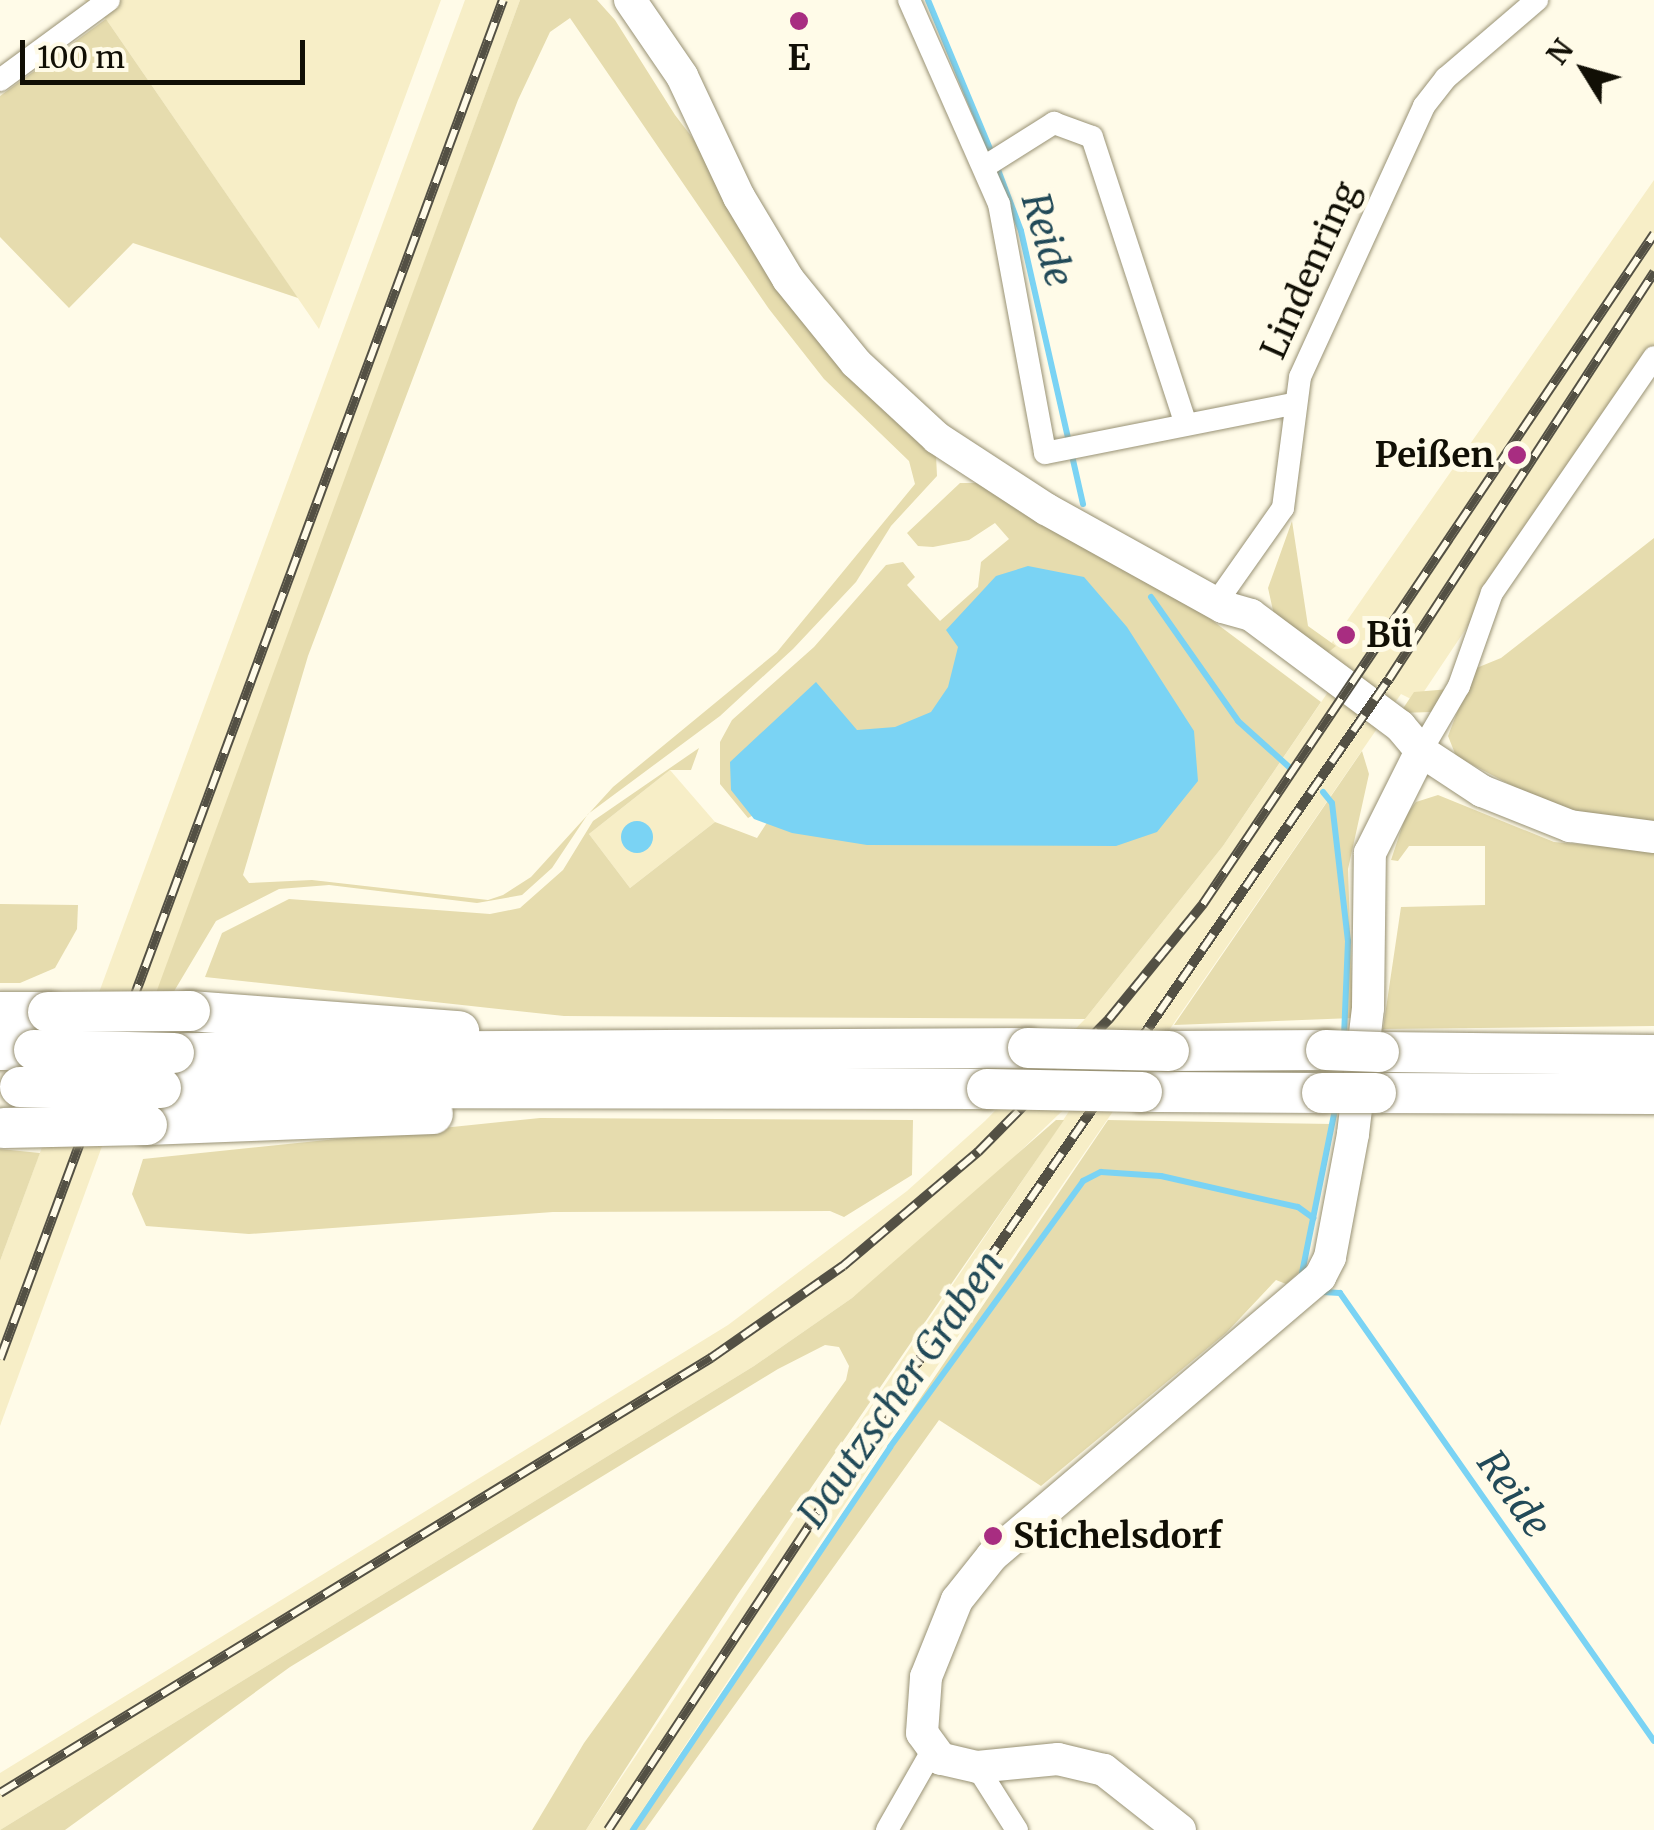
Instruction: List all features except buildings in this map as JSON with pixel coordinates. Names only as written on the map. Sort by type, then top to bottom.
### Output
[{"type":"highway","points":[[0,1012],[190,1011],[722,1055]]},
{"type":"highway","points":[[13,1069],[168,1070],[1028,1048],[1654,1055]]},
{"type":"highway","points":[[168,1070],[606,1090],[1654,1094]]},
{"type":"highway","points":[[2,1128],[341,1121],[492,1109],[606,1090]]},
{"type":"street","points":[[0,80],[109,0]]},
{"type":"street","points":[[630,0],[682,76],[774,257],[856,363],[914,419],[984,472],[1220,605],[1242,632],[1388,742],[1422,751],[1532,814],[1581,828],[1654,837]]},
{"type":"street","points":[[909,0],[994,163],[1045,453],[1293,404]]},
{"type":"street","name":"Lindenring","points":[[1220,605],[1283,508],[1293,404],[1348,260],[1433,90],[1537,0]]},
{"type":"street","points":[[994,163],[1054,124],[1092,137],[1186,424]]},
{"type":"street","points":[[887,1830],[932,1751],[920,1711],[926,1677],[956,1600],[992,1556],[1320,1276],[1330,1258],[1353,1134],[1368,1008],[1370,853],[1459,686],[1492,593],[1654,356]]},
{"type":"street","points":[[932,1751],[977,1767],[1058,1759],[1104,1770],[1180,1830]]},
{"type":"street","points":[[977,1767],[1017,1830]]},
{"type":"shaded area","points":[[84,0],[441,0],[319,329],[106,19]]},
{"type":"shaded area","points":[[465,0],[520,0],[0,1426],[0,1261]]},
{"type":"shaded area","points":[[520,0],[597,0],[615,20],[675,115],[936,455],[937,476],[891,526],[856,582],[793,649],[720,716],[589,813],[613,787],[777,652],[915,484],[909,461],[824,379],[769,309],[570,18],[550,32],[518,100],[308,656],[243,875],[249,883],[312,880],[488,900],[531,877],[587,816],[552,868],[522,895],[477,903],[329,885],[279,889],[216,921],[173,993],[156,993]]},
{"type":"shaded area","points":[[106,19],[298,298],[133,243],[69,308],[0,237],[0,96]]},
{"type":"shaded area","points":[[1654,180],[1654,347],[1417,702],[1401,694],[916,1397],[629,1830],[586,1830],[1082,1092],[958,1211],[852,1298],[754,1366],[0,1830],[0,1773],[728,1325],[907,1191],[985,1121],[1085,1019],[1223,846],[1341,673],[1321,658]]},
{"type":"shaded area","points":[[960,483],[982,483],[1193,606],[1321,702],[1223,846],[1085,1019],[564,1016],[205,977],[222,933],[289,899],[490,914],[520,908],[563,870],[593,821],[699,748],[691,770],[670,770],[589,834],[630,888],[715,822],[757,838],[770,818],[1116,840],[956,669],[945,699],[926,722],[748,818],[720,784],[720,742],[732,720],[814,647],[886,565],[903,562],[915,577],[907,585],[940,621],[978,587],[981,562],[1009,539],[995,523],[969,540],[933,547],[918,546],[907,533]]},
{"type":"shaded area","points":[[1292,521],[1308,626],[1336,646],[1321,658],[1276,624],[1268,588]]},
{"type":"shaded area","points":[[1654,538],[1654,825],[1589,817],[1539,800],[1456,756],[1448,736],[1474,669],[1501,658]]},
{"type":"shaded area","points":[[1450,689],[1432,712],[1400,713],[1414,692]]},
{"type":"shaded area","points":[[1362,751],[1369,774],[1348,869],[1353,1018],[1174,1025]]},
{"type":"shaded area","points":[[670,770],[715,822],[630,888],[589,834]]},
{"type":"shaded area","points":[[1438,795],[1554,842],[1654,851],[1654,1026],[1383,1029],[1401,907],[1485,905],[1485,846],[1409,846],[1398,861],[1391,860],[1406,815],[1416,802]]},
{"type":"shaded area","points":[[0,904],[78,905],[77,929],[55,968],[20,983],[0,983]]},
{"type":"shaded area","points":[[540,1118],[913,1120],[912,1175],[844,1217],[830,1211],[553,1212],[249,1234],[146,1226],[132,1194],[143,1159]]},
{"type":"shaded area","points":[[1056,1120],[1064,1120],[738,1594],[586,1830],[532,1830],[584,1743],[846,1380],[849,1366],[839,1347],[825,1345],[778,1369],[290,1667],[65,1830],[0,1830],[754,1366],[852,1298]]},
{"type":"shaded area","points":[[1108,1120],[1332,1124],[1306,1266],[1286,1284],[1276,1280],[1226,1333],[1041,1486],[939,1420],[645,1830],[629,1830]]},
{"type":"shaded area","points":[[0,1149],[40,1153],[0,1261]]},
{"type":"water","points":[[1028,566],[1084,577],[1127,627],[1194,731],[1198,781],[1157,832],[1116,846],[867,845],[792,833],[754,819],[731,790],[730,762],[816,682],[857,730],[895,727],[931,712],[948,687],[958,647],[946,630],[996,576]]},
{"type":"water","points":[[637,821],[649,825],[653,837],[649,849],[637,853],[625,849],[621,837],[625,825]]},
{"type":"waterway","name":"Reide","points":[[928,0],[993,156]]},
{"type":"waterway","name":"Reide","points":[[997,167],[1021,231],[1083,504]]},
{"type":"waterway","name":"Reide","points":[[1151,597],[1238,721],[1289,767]]},
{"type":"waterway","name":"Reide","points":[[1323,792],[1332,803],[1348,941],[1344,1037]]},
{"type":"waterway","name":"Reide","points":[[1302,1273],[1335,1109]]},
{"type":"waterway","name":"Dautzscher Graben","points":[[633,1830],[890,1447],[1083,1181],[1101,1172],[1161,1176],[1298,1207],[1313,1218]]},
{"type":"waterway","name":"Reide","points":[[1323,1292],[1340,1293],[1654,1741]]},
{"type":"railway","points":[[0,1359],[503,0]]},
{"type":"railway","points":[[0,1793],[711,1358],[843,1266],[978,1152],[1109,1019],[1203,904],[1654,234]]},
{"type":"railway","points":[[608,1830],[900,1388],[1389,679],[1654,272]]},
{"type":"place","name":"E","points":[[799,21]]},
{"type":"place","name":"Peißen","points":[[1517,455]]},
{"type":"place","name":"Bü","points":[[1346,635]]},
{"type":"place","name":"Stichelsdorf","points":[[993,1536]]}]
